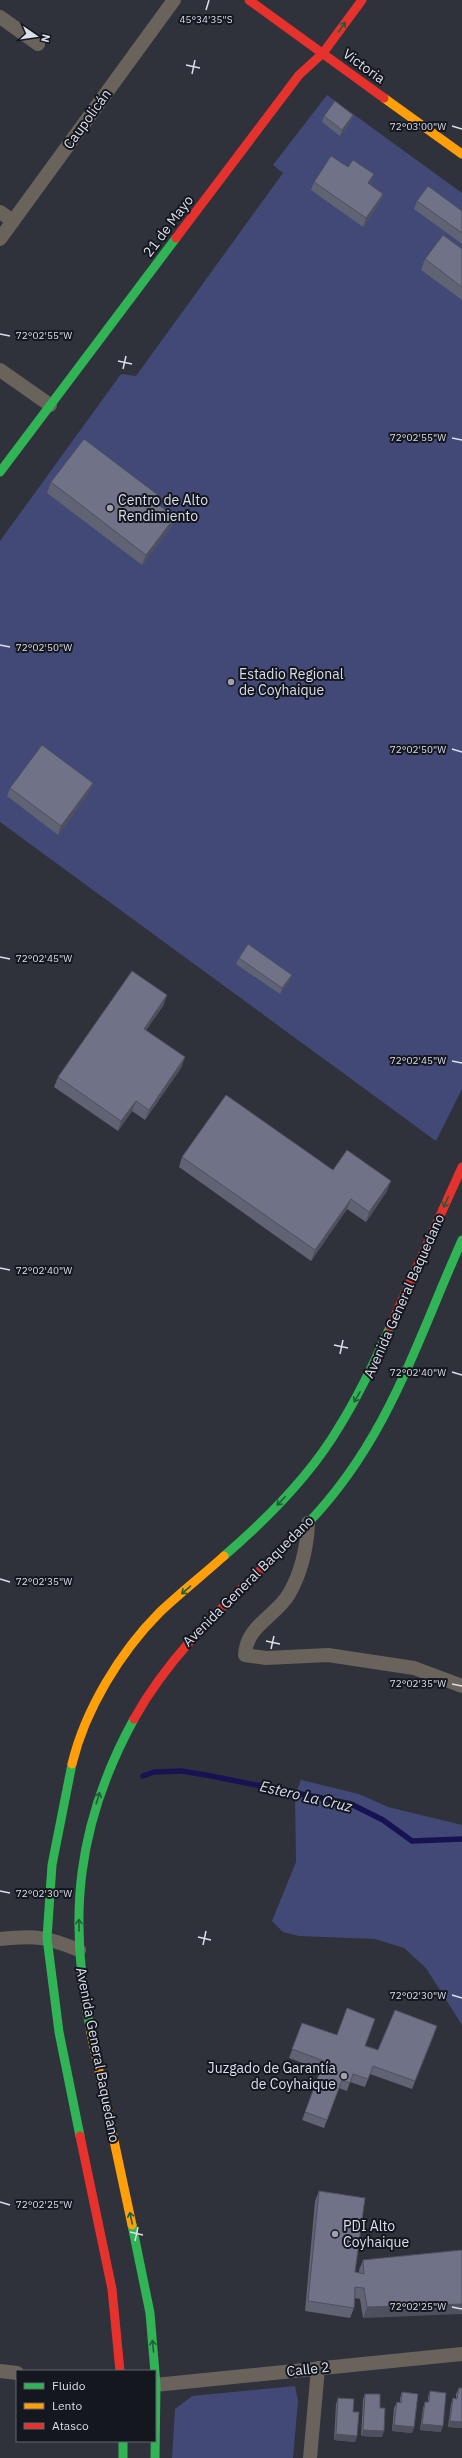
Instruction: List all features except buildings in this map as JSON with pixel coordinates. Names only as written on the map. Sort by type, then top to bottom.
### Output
[{"type":"main road","name":"Victoria","points":[[249,0],[462,154]]},
{"type":"main road","name":"21 de Mayo","points":[[0,472],[299,75],[323,53],[362,0]]},
{"type":"main road","name":"Avenida General Baquedano","points":[[120,2370],[110,2276],[59,2032],[47,1938],[52,1865],[61,1812],[78,1741],[98,1696],[124,1654],[159,1613],[243,1540],[284,1498],[311,1468],[339,1428],[368,1376],[462,1167]]},
{"type":"main road","name":"Avenida General Baquedano","points":[[155,2370],[150,2313],[84,1997],[79,1950],[78,1908],[84,1854],[93,1814],[107,1771],[154,1682],[180,1648],[220,1606],[308,1523],[347,1479],[393,1405],[462,1240]]},
{"type":"main road","name":"Avenida General Baquedano","points":[[155,2442],[155,2458]]},
{"type":"street","name":"Caupolicán","points":[[0,239],[174,0]]},
{"type":"street","points":[[0,17],[38,44]]},
{"type":"street","points":[[0,212],[13,221]]},
{"type":"street","points":[[0,370],[50,405]]},
{"type":"street","points":[[308,1523],[307,1543],[301,1569],[288,1595],[255,1629],[246,1645],[246,1655],[266,1658],[328,1655],[414,1668],[462,1686]]},
{"type":"street","points":[[0,1939],[26,1936],[47,1938],[79,1950]]},
{"type":"street","name":"Calle 2","points":[[156,2385],[462,2354]]},
{"type":"street","points":[[310,2458],[318,2368]]},
{"type":"street","points":[[0,2371],[16,2373]]},
{"type":"shaded area","name":"Estadio Regional de Coyhaique","points":[[327,95],[462,193],[462,1089],[436,1141],[0,822],[0,541],[121,374],[136,376],[283,173],[273,165]]},
{"type":"shaded area","points":[[301,1780],[359,1794],[388,1807],[462,1825],[462,2025],[426,1968],[404,1948],[375,1939],[299,1936],[283,1932],[272,1921],[296,1862],[295,1796]]},
{"type":"shaded area","points":[[295,2386],[298,2401],[293,2458],[172,2458],[175,2409],[192,2396]]},
{"type":"waterway","name":"Estero La Cruz","points":[[143,1776],[154,1772],[181,1771],[206,1775],[351,1804],[383,1820],[412,1841],[462,1839]]},
{"type":"traffic: fast","points":[[0,472],[176,238]]},
{"type":"traffic: fast","points":[[306,1525],[334,1493],[358,1460],[379,1426],[414,1354],[462,1240]]},
{"type":"traffic: fast","points":[[224,1556],[272,1512],[315,1463],[353,1403],[373,1365],[390,1327]]},
{"type":"traffic: fast","points":[[91,2033],[84,1990],[80,1950],[79,1910],[82,1872],[89,1833],[100,1796],[115,1758],[134,1719]]},
{"type":"traffic: fast","points":[[72,1764],[52,1865],[47,1938],[59,2032],[80,2136]]},
{"type":"traffic: fast","points":[[132,2225],[150,2313],[155,2370]]},
{"type":"traffic: fast","points":[[123,2442],[123,2458]]},
{"type":"traffic: fast","points":[[155,2442],[155,2458]]},
{"type":"traffic: slow","points":[[384,98],[462,154]]},
{"type":"traffic: slow","points":[[72,1764],[78,1744],[95,1703],[118,1663],[131,1645],[160,1612],[224,1556]]},
{"type":"traffic: slow","points":[[91,2033],[132,2225]]},
{"type":"traffic: jam","points":[[249,0],[384,98]]},
{"type":"traffic: jam","points":[[176,238],[299,75],[323,53],[362,0]]},
{"type":"traffic: jam","points":[[390,1327],[462,1167]]},
{"type":"traffic: jam","points":[[134,1719],[151,1691],[191,1640],[213,1616],[306,1525]]},
{"type":"traffic: jam","points":[[80,2136],[112,2289],[120,2370]]},
{"type":"place","name":"Centro de Alto Rendimiento","points":[[110,508]]},
{"type":"place","name":"Estadio Regional de Coyhaique","points":[[231,682]]},
{"type":"place","name":"Juzgado de Garantía de Coyhaique","points":[[344,2076]]},
{"type":"place","name":"PDI Alto Coyhaique","points":[[335,2234]]}]
